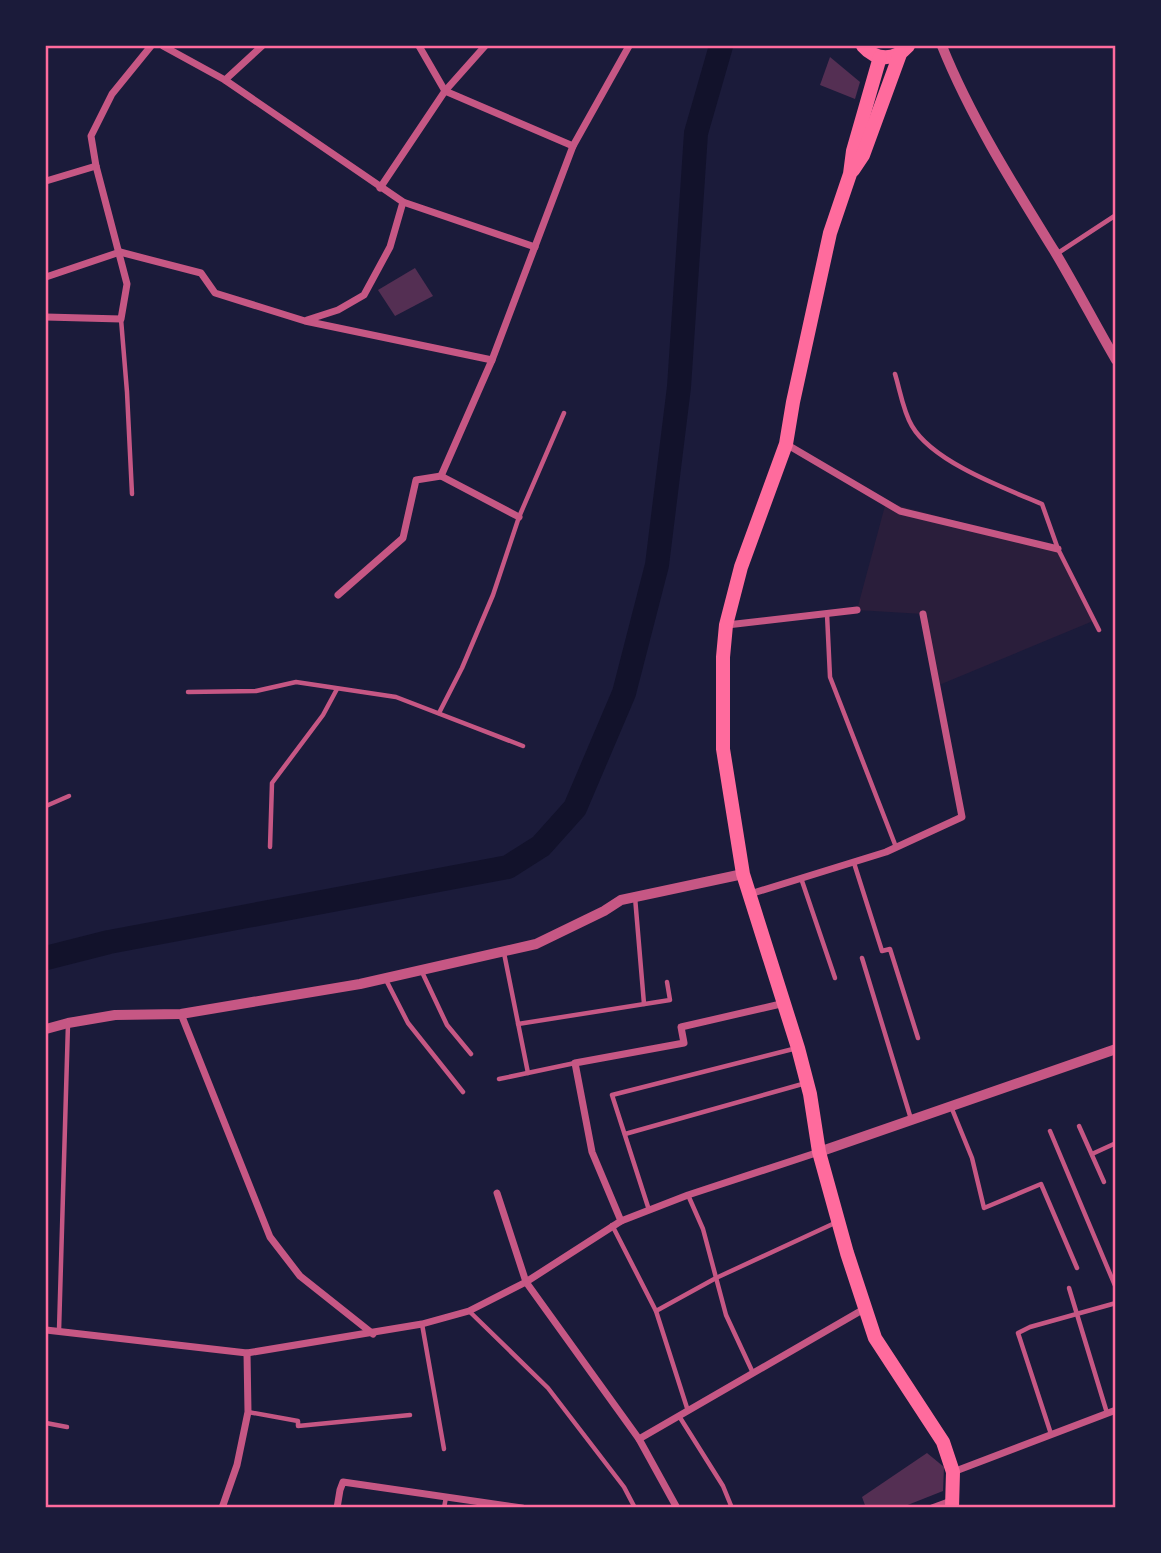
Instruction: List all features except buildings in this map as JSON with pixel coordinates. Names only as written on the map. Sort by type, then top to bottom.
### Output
[{"type":"main road","points":[[863,46],[871,54],[880,57],[904,50]]},
{"type":"main road","points":[[850,174],[863,155],[904,50]]},
{"type":"main road","points":[[880,57],[853,151],[850,174],[830,233],[786,444],[741,567],[726,625],[723,657],[723,749],[743,874],[798,1048],[819,1152],[864,1309],[875,1338],[943,1442],[953,1472],[953,1504]]},
{"type":"street","points":[[46,317],[121,319],[127,284],[96,166],[91,136],[112,94],[151,46]]},
{"type":"street","points":[[163,46],[225,80],[403,202],[535,247]]},
{"type":"street","points":[[225,80],[262,46]]},
{"type":"street","points":[[419,46],[445,91],[573,146]]},
{"type":"street","points":[[380,188],[445,91],[485,46]]},
{"type":"street","points":[[441,476],[492,360],[573,146],[629,46]]},
{"type":"street","points":[[942,46],[965,96],[1010,179],[1056,254],[1115,360]]},
{"type":"street","points":[[46,181],[96,166]]},
{"type":"street","points":[[305,321],[338,310],[364,295],[390,247],[403,202]]},
{"type":"street","points":[[46,277],[120,252],[201,272],[215,293],[305,321],[492,360]]},
{"type":"street","points":[[786,444],[900,511],[1058,549]]},
{"type":"street","points":[[338,595],[403,538],[416,480],[441,476],[519,517]]},
{"type":"street","points":[[726,625],[857,610]]},
{"type":"street","points":[[749,894],[896,847],[962,817],[923,614]]},
{"type":"street","points":[[46,1030],[68,1023],[115,1015],[181,1014],[385,978],[504,952],[536,944],[621,900],[743,874]]},
{"type":"street","points":[[621,1221],[592,1152],[575,1063],[684,1043],[681,1027],[785,1003]]},
{"type":"street","points":[[181,1014],[270,1237],[300,1276],[373,1334]]},
{"type":"street","points":[[46,1330],[247,1353],[422,1324],[469,1311],[526,1282],[621,1221],[688,1195],[1115,1050]]},
{"type":"street","points":[[497,1193],[526,1282],[639,1439],[677,1507]]},
{"type":"street","points":[[639,1439],[864,1309]]},
{"type":"street","points":[[222,1507],[237,1465],[248,1412],[247,1353]]},
{"type":"street","points":[[953,1472],[1112,1412]]},
{"type":"street","points":[[337,1507],[343,1482],[522,1507]]},
{"type":"street","points":[[932,1507],[953,1504]]},
{"type":"lane","points":[[1056,254],[1115,215]]},
{"type":"lane","points":[[121,319],[132,494]]},
{"type":"lane","points":[[895,374],[912,426],[934,450],[982,478],[1042,504],[1058,549],[1099,630]]},
{"type":"lane","points":[[439,713],[462,668],[493,595],[519,517],[564,413]]},
{"type":"lane","points":[[827,614],[830,677],[896,847]]},
{"type":"lane","points":[[188,692],[256,691],[296,682],[396,697],[523,746]]},
{"type":"lane","points":[[270,847],[272,783],[323,715],[337,689]]},
{"type":"lane","points":[[46,806],[69,796]]},
{"type":"lane","points":[[854,862],[882,951],[890,949],[918,1038]]},
{"type":"lane","points":[[801,878],[835,978]]},
{"type":"lane","points":[[635,897],[644,1004]]},
{"type":"lane","points":[[504,952],[528,1073]]},
{"type":"lane","points":[[862,958],[911,1120]]},
{"type":"lane","points":[[421,970],[447,1025],[471,1055]]},
{"type":"lane","points":[[385,978],[408,1023],[463,1092]]},
{"type":"lane","points":[[518,1024],[670,1000],[667,982]]},
{"type":"lane","points":[[59,1331],[68,1023]]},
{"type":"lane","points":[[649,1210],[612,1095],[798,1048]]},
{"type":"lane","points":[[499,1079],[575,1063]]},
{"type":"lane","points":[[625,1134],[807,1083]]},
{"type":"lane","points":[[951,1106],[972,1158],[984,1208],[1041,1184],[1077,1268]]},
{"type":"lane","points":[[1079,1126],[1104,1182]]},
{"type":"lane","points":[[1050,1131],[1115,1288]]},
{"type":"lane","points":[[1092,1154],[1115,1145]]},
{"type":"lane","points":[[688,1195],[703,1229],[726,1315],[754,1374]]},
{"type":"lane","points":[[656,1311],[716,1278],[839,1221]]},
{"type":"lane","points":[[612,1225],[656,1311],[688,1412]]},
{"type":"lane","points":[[1069,1288],[1112,1412]]},
{"type":"lane","points":[[1052,1435],[1018,1333],[1030,1327],[1115,1303]]},
{"type":"lane","points":[[469,1311],[548,1388],[624,1487],[635,1507]]},
{"type":"lane","points":[[422,1324],[444,1449]]},
{"type":"lane","points":[[248,1412],[298,1421],[298,1426],[410,1415]]},
{"type":"lane","points":[[680,1416],[723,1486],[732,1507]]},
{"type":"lane","points":[[46,1423],[67,1427]]},
{"type":"lane","points":[[444,1507],[446,1496]]},
{"type":"shaded area","points":[[886,502],[1058,549],[1093,621],[939,685],[923,614],[857,610]]},
{"type":"waterway","points":[[46,958],[109,942],[508,867],[541,846],[575,808],[624,693],[657,565],[679,387],[696,133],[721,46]]}]
